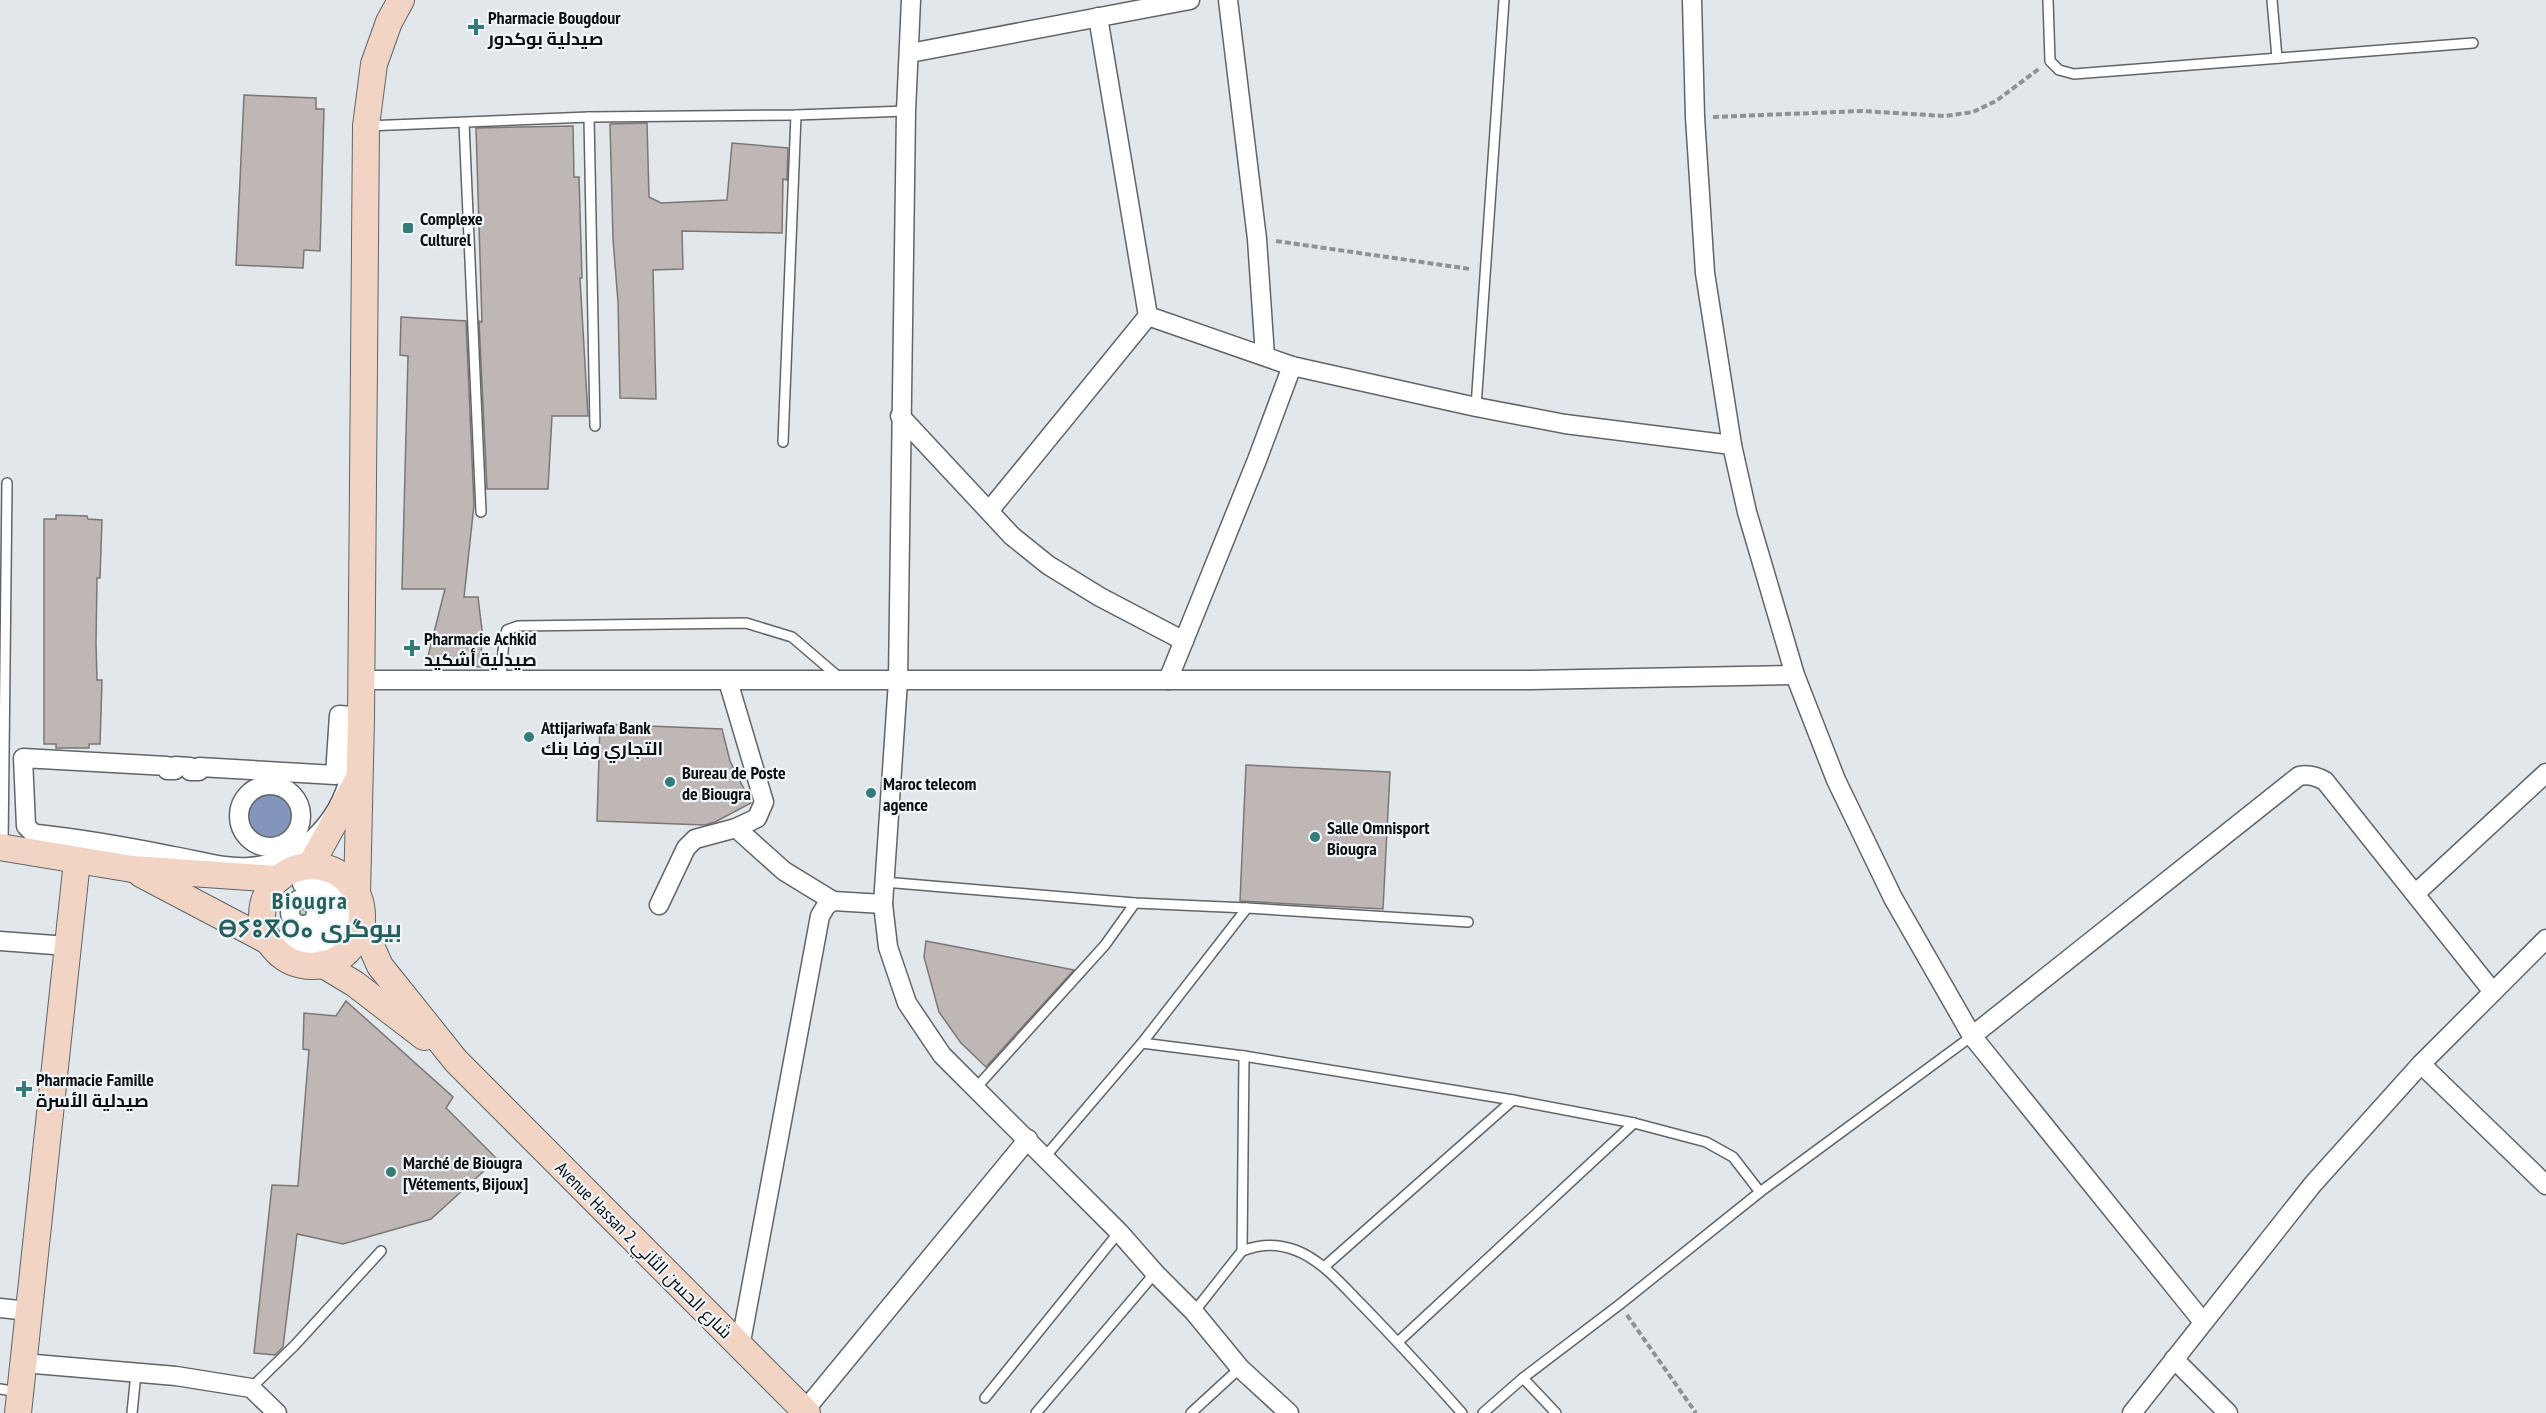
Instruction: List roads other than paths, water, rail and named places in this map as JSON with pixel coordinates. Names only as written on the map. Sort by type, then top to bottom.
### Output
[{"type":"main road","points":[[357,895],[362,680],[366,126],[374,64],[389,22],[401,0]]},
{"type":"main road","points":[[310,866],[360,777]]},
{"type":"main road","points":[[2,848],[132,870],[277,879]]},
{"type":"main road","points":[[13,1398],[23,1363],[77,861]]},
{"type":"main road","points":[[132,870],[268,941],[282,956],[291,961],[312,966],[336,959],[348,950],[357,938],[361,923],[357,895],[338,873],[325,867],[298,867],[277,879],[270,888],[262,908],[264,931],[268,941]]},
{"type":"main road","points":[[361,923],[380,966],[456,1061]]},
{"type":"main road","points":[[322,964],[355,984],[456,1061]]},
{"type":"main road","name":"Avenue Hassan 2 شارع الحسن الثاني","points":[[456,1061],[806,1412]]},
{"type":"street","points":[[911,0],[906,111],[900,416],[898,681],[883,904],[888,947],[907,1003],[942,1055],[1119,1232],[1155,1273],[1194,1311],[1240,1368],[1289,1413]]},
{"type":"street","points":[[910,53],[1190,0]]},
{"type":"street","points":[[1228,0],[1257,239],[1265,356]]},
{"type":"street","points":[[1692,0],[1695,117],[1705,273],[1732,445],[1747,512],[1795,675],[1836,780],[1893,898],[1972,1036],[2202,1322]]},
{"type":"street","points":[[989,511],[1148,316],[1098,17]]},
{"type":"street","points":[[1148,316],[1292,366],[1565,424],[1732,445]]},
{"type":"street","points":[[1168,680],[1292,366]]},
{"type":"street","points":[[900,416],[1012,536],[1048,564],[1100,597],[1184,641]]},
{"type":"street","points":[[362,680],[1530,680],[1795,675]]},
{"type":"street","points":[[660,905],[686,848],[695,839],[736,828],[757,818],[764,802],[728,681]]},
{"type":"street","points":[[339,715],[354,716],[351,772],[336,811],[321,834],[306,845],[264,864],[249,867],[232,866],[37,834],[30,830],[24,822],[23,758],[167,766],[167,770],[175,770],[176,766],[190,767],[190,771],[199,771],[199,767],[335,775],[339,715]]},
{"type":"street","points":[[2416,892],[2546,773]]},
{"type":"street","points":[[1972,1036],[2299,776],[2316,776],[2325,781],[2416,892],[2493,992]]},
{"type":"street","points":[[736,828],[784,871],[833,901],[883,904]]},
{"type":"street","points":[[316,882],[327,885],[336,892],[342,901],[344,922],[340,931],[325,944],[305,946],[288,936],[297,940],[315,937],[328,924],[323,914],[326,896],[319,890],[302,884],[316,882]]},
{"type":"street","points":[[740,1347],[820,916],[826,906],[833,901]]},
{"type":"street","points":[[2132,1413],[2313,1184],[2421,1064],[2546,939]]},
{"type":"street","points":[[0,941],[68,946]]},
{"type":"street","points":[[2421,1064],[2546,1185]]},
{"type":"street","points":[[806,1412],[1028,1139]]},
{"type":"street","points":[[0,1308],[28,1311]]},
{"type":"street","points":[[2174,1359],[2228,1413]]},
{"type":"street","points":[[23,1363],[136,1373],[251,1388],[277,1413]]},
{"type":"lane","points":[[1476,406],[1504,0]]},
{"type":"lane","points":[[2048,0],[2050,61],[2059,70],[2074,74],[2473,43]]},
{"type":"lane","points":[[2271,0],[2277,58]]},
{"type":"lane","points":[[366,126],[589,117],[796,115],[906,111]]},
{"type":"lane","points":[[783,442],[796,115]]},
{"type":"lane","points":[[589,117],[596,426]]},
{"type":"lane","points":[[464,123],[481,512]]},
{"type":"lane","points":[[2,848],[7,483]]},
{"type":"lane","points":[[501,680],[504,638],[507,630],[518,626],[746,623],[792,637],[842,680]]},
{"type":"lane","points":[[884,882],[1135,903],[1468,922]]},
{"type":"lane","points":[[975,1089],[1105,945],[1135,903]]},
{"type":"lane","points":[[1044,1158],[1142,1043],[1247,908]]},
{"type":"lane","points":[[1483,1413],[1523,1378],[1619,1305],[1760,1192],[1972,1036]]},
{"type":"lane","points":[[1142,1043],[1244,1056],[1513,1100],[1634,1123],[1706,1142],[1733,1157],[1760,1192]]},
{"type":"lane","points":[[1242,1251],[1244,1056]]},
{"type":"lane","points":[[1324,1267],[1513,1100]]},
{"type":"lane","points":[[1398,1342],[1634,1123]]},
{"type":"lane","points":[[985,1398],[1119,1232]]},
{"type":"lane","points":[[1194,1311],[1242,1251],[1258,1245],[1277,1245],[1297,1251],[1324,1267],[1398,1342],[1462,1413]]},
{"type":"lane","points":[[251,1388],[295,1345],[381,1251]]},
{"type":"lane","points":[[1036,1413],[1155,1273]]},
{"type":"lane","points":[[1191,1413],[1240,1368]]},
{"type":"lane","points":[[132,1413],[136,1373]]},
{"type":"lane","points":[[1523,1378],[1556,1413]]},
{"type":"water","points":[[270,785],[287,790],[292,794],[296,799],[301,816],[296,833],[292,838],[287,842],[270,847],[253,842],[248,838],[244,833],[239,816],[244,799],[248,794],[253,790]]},
{"type":"place","name":"Pharmacie Bougdour صيدلية بوكدور","points":[[476,27]]},
{"type":"place","name":"Complexe Culturel","points":[[408,228]]},
{"type":"place","name":"Pharmacie Achkid صيدلية أشكيد","points":[[412,648]]},
{"type":"place","name":"Attijariwafa Bank التجاري وفا بنك","points":[[529,737]]},
{"type":"place","name":"Bureau de Poste de Biougra","points":[[670,782]]},
{"type":"place","name":"Maroc telecom agence","points":[[871,793]]},
{"type":"place","name":"Salle Omnisport Biougra","points":[[1315,837]]},
{"type":"place","name":"Pharmacie Famille صيدلية الأسرة","points":[[24,1089]]},
{"type":"place","name":"Marché de Biougra [Vétements, Bijoux]","points":[[391,1172]]},
{"type":"district","name":"Biougra ⴱⵢⵓⴳⵔⴰ بيوگرى","points":[[310,914]]}]
